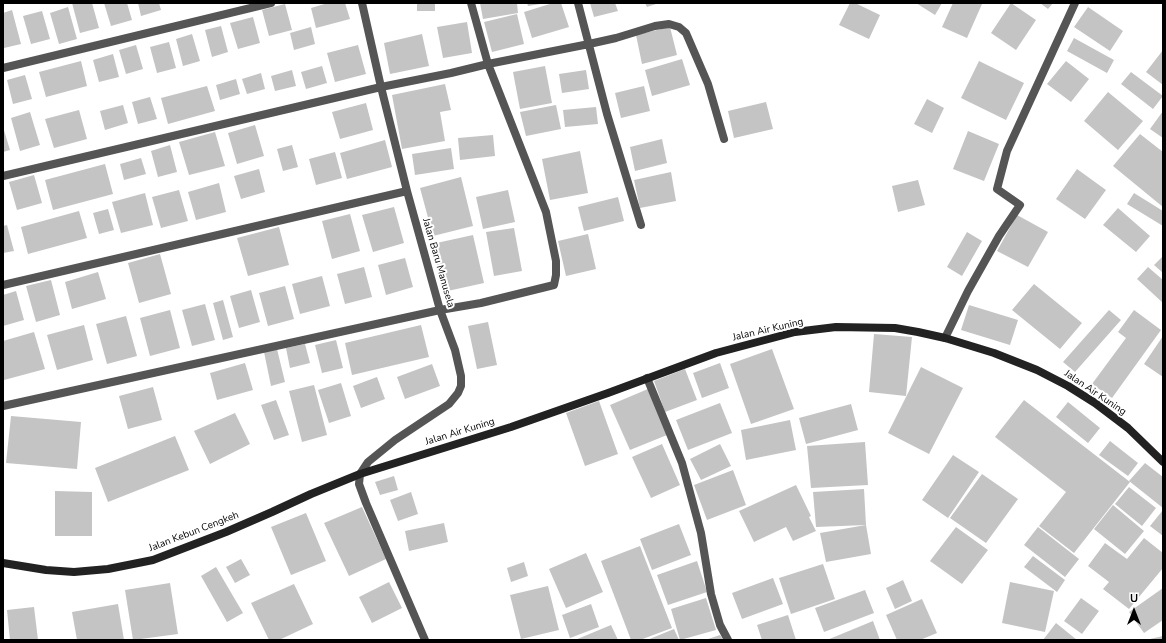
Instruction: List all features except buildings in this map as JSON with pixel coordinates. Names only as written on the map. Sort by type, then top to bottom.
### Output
[{"type":"street","points":[[3,68],[271,3]]},
{"type":"street","name":"Jalan Baru Manusela","points":[[360,474],[368,462],[395,440],[448,404],[461,386],[461,376],[455,350],[440,310],[407,191],[362,3]]},
{"type":"street","points":[[3,406],[440,310],[480,303],[554,285],[556,261],[546,212],[488,64],[471,3]]},
{"type":"street","points":[[578,3],[607,114],[641,225]]},
{"type":"street","points":[[945,338],[968,291],[995,243],[1020,205],[997,189],[1007,151],[1075,3]]},
{"type":"street","points":[[3,176],[381,87],[451,74],[488,64],[589,44],[616,38],[655,26],[669,24],[686,33],[708,84],[724,139]]},
{"type":"street","points":[[3,285],[407,191]]},
{"type":"street","name":"Jalan Air Kuning","points":[[360,474],[511,427],[716,353],[796,332],[836,327],[895,328],[918,332],[945,338],[994,353],[1042,372],[1095,403],[1128,428],[1163,462]]},
{"type":"street","points":[[647,378],[682,462],[701,533],[711,594],[720,625],[728,640]]},
{"type":"street","points":[[360,474],[359,484],[366,503],[425,640]]},
{"type":"street","name":"Jalan Kebun Cengkeh","points":[[3,563],[46,570],[74,572],[108,569],[153,560],[226,532],[360,474]]}]
